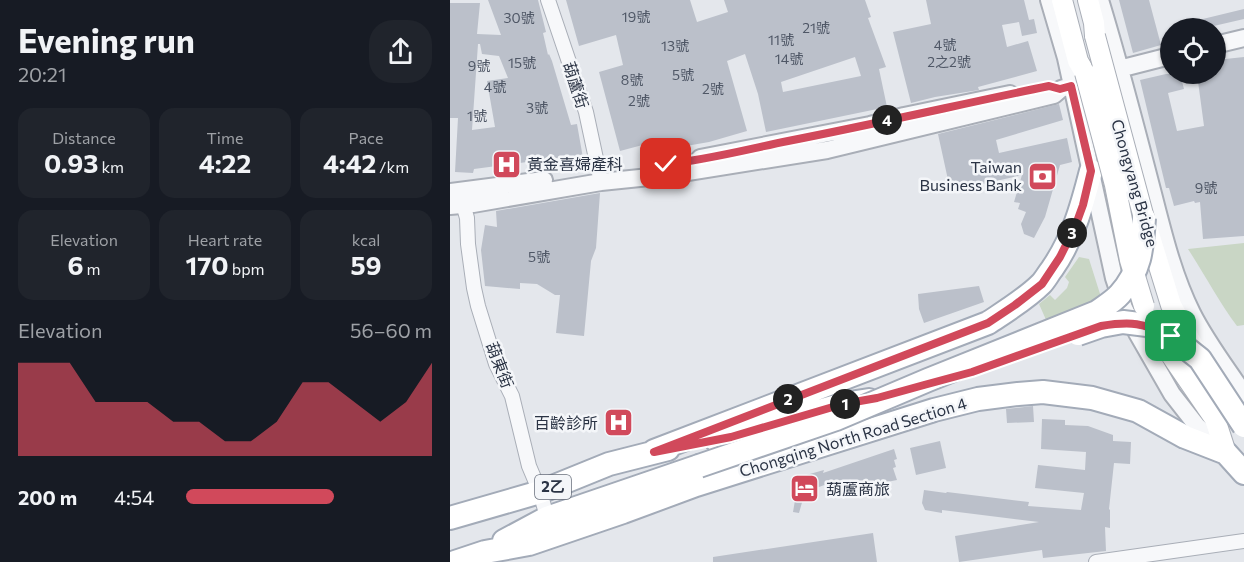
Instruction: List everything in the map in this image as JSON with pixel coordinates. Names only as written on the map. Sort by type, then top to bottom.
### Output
[{"type":"main road","name":"Chongyang Bridge","points":[[1075,1],[1087,58],[1072,82],[1115,185],[1131,260],[1144,306],[1169,352],[1215,419],[1226,453]]},
{"type":"main road","name":"Chongyang Bridge","points":[[1075,1],[1095,36],[1144,218],[1171,304],[1200,359]]},
{"type":"main road","points":[[654,452],[988,323],[1042,284],[1060,257],[1075,227],[1091,171]]},
{"type":"main road","points":[[455,562],[550,527],[699,466],[836,419],[1097,312],[1119,296],[1136,270],[1142,248],[1144,218]]},
{"type":"main road","name":"Chongqing North Road Section 4","points":[[450,518],[540,492],[609,464],[654,452],[731,437],[843,404],[877,398],[972,372],[1101,326],[1123,322],[1147,325],[1171,336],[1200,359]]},
{"type":"main road","name":"2乙","points":[[1200,359],[1244,426]]},
{"type":"main road","name":"Chongqing North Road Section 4","points":[[550,527],[696,485],[934,410],[1010,394],[1043,392],[1092,398],[1138,411],[1185,437],[1226,453],[1244,473]]},
{"type":"street","name":"葫蘆街","points":[[548,0],[586,112],[600,177]]},
{"type":"street","points":[[1049,0],[1072,82],[1114,278],[1124,308],[1172,394],[1197,426],[1226,453]]},
{"type":"street","points":[[1100,0],[1180,287],[1191,312],[1244,394]]},
{"type":"street","points":[[1226,42],[1244,38]]},
{"type":"street","points":[[456,199],[600,177],[870,125],[1072,82],[1160,59]]},
{"type":"street","points":[[1085,142],[1136,128]]},
{"type":"street","name":"葫東街","points":[[456,199],[467,218],[468,244],[478,306],[496,364],[512,396],[529,466],[540,492],[550,527]]},
{"type":"street","points":[[1096,562],[1244,541]]},
{"type":"green space","points":[[1244,243],[1244,325],[1237,326],[1188,249]]},
{"type":"green space","points":[[1079,257],[1089,259],[1101,297],[1047,322],[1039,304],[1050,295],[1055,300],[1067,288],[1069,282],[1065,277]]},
{"type":"building","points":[[488,0],[538,0],[546,32],[543,33],[548,55],[552,61],[571,125],[577,124],[583,158],[567,161],[566,157],[474,169],[473,173],[455,172],[458,118],[450,118],[450,3],[480,3],[477,34],[501,35]],"holes":[[[478,44],[480,44],[482,54],[499,56],[508,78],[487,81],[495,127],[472,130]]]},
{"type":"building","points":[[566,0],[690,0],[697,22],[728,12],[724,0],[865,0],[871,17],[868,18],[886,67],[879,69],[887,107],[766,132],[758,94],[745,54],[727,61],[747,131],[686,146],[652,149],[650,143],[620,151],[599,72],[623,65],[616,35],[579,46]],"holes":[[[855,57],[861,76],[783,92],[781,82]]]},
{"type":"building","points":[[926,0],[1024,0],[1029,20],[1034,19],[1037,33],[1022,36],[1019,22],[1002,25],[1007,47],[1028,41],[1037,71],[978,87],[979,90],[911,103],[893,32],[931,24]]},
{"type":"building","points":[[1119,0],[1149,0],[1160,45],[1133,53]]},
{"type":"building","points":[[1244,9],[1244,19],[1226,23],[1226,18],[1207,18]]},
{"type":"building","points":[[1244,57],[1244,236],[1203,239],[1200,202],[1195,203],[1194,201],[1174,206],[1169,188],[1166,188],[1140,80],[1160,75],[1160,84],[1183,84],[1184,89],[1168,93],[1177,131],[1204,126],[1198,84],[1226,84],[1226,59]]},
{"type":"building","points":[[1059,104],[1063,120],[996,140],[999,153],[1067,138],[1072,162],[1060,165],[1045,217],[1034,238],[1024,234],[1021,224],[1026,212],[1018,209],[1020,203],[1014,202],[1022,175],[950,189],[938,134]]},
{"type":"building","points":[[600,193],[596,248],[591,261],[584,336],[556,333],[560,295],[555,295],[537,284],[520,283],[520,289],[485,286],[481,250],[485,225],[497,227],[496,211]]},
{"type":"building","points":[[979,286],[984,302],[924,323],[919,309],[918,294]]},
{"type":"building","points":[[1033,406],[1034,422],[1007,423],[1006,409]]},
{"type":"building","points":[[1042,419],[1065,420],[1065,425],[1088,426],[1113,435],[1113,441],[1131,442],[1130,464],[1114,463],[1109,509],[1110,528],[1105,527],[1106,551],[1043,558],[1042,550],[959,562],[955,536],[1039,522],[925,510],[922,503],[924,490],[1029,502],[1028,506],[1081,510],[1084,493],[1035,488],[1038,465],[1085,470],[1086,452],[1041,449]]},
{"type":"building","points":[[940,441],[946,468],[916,475],[910,448]]},
{"type":"building","points":[[894,449],[897,459],[894,460],[896,467],[893,468],[897,480],[877,484],[881,485],[846,496],[842,483],[831,487],[830,483],[805,492],[799,513],[793,512],[799,477],[824,470],[823,473]]},
{"type":"building","points":[[873,533],[877,562],[713,562],[713,557]]},
{"type":"place","name":"黃金喜婦產科","points":[[506,164]]},
{"type":"place","name":"Taiwan Business Bank","points":[[1043,176]]},
{"type":"place","name":"百齡診所","points":[[619,423]]},
{"type":"place","name":"葫蘆商旅","points":[[805,489]]},
{"type":"route","points":[[666,164],[870,125],[1049,86],[1060,89],[1071,86],[1091,171],[1075,227],[1060,257],[1042,284],[988,323],[654,452],[731,437],[843,404],[877,398],[972,372],[1101,326],[1123,322],[1147,325],[1171,336]]}]
